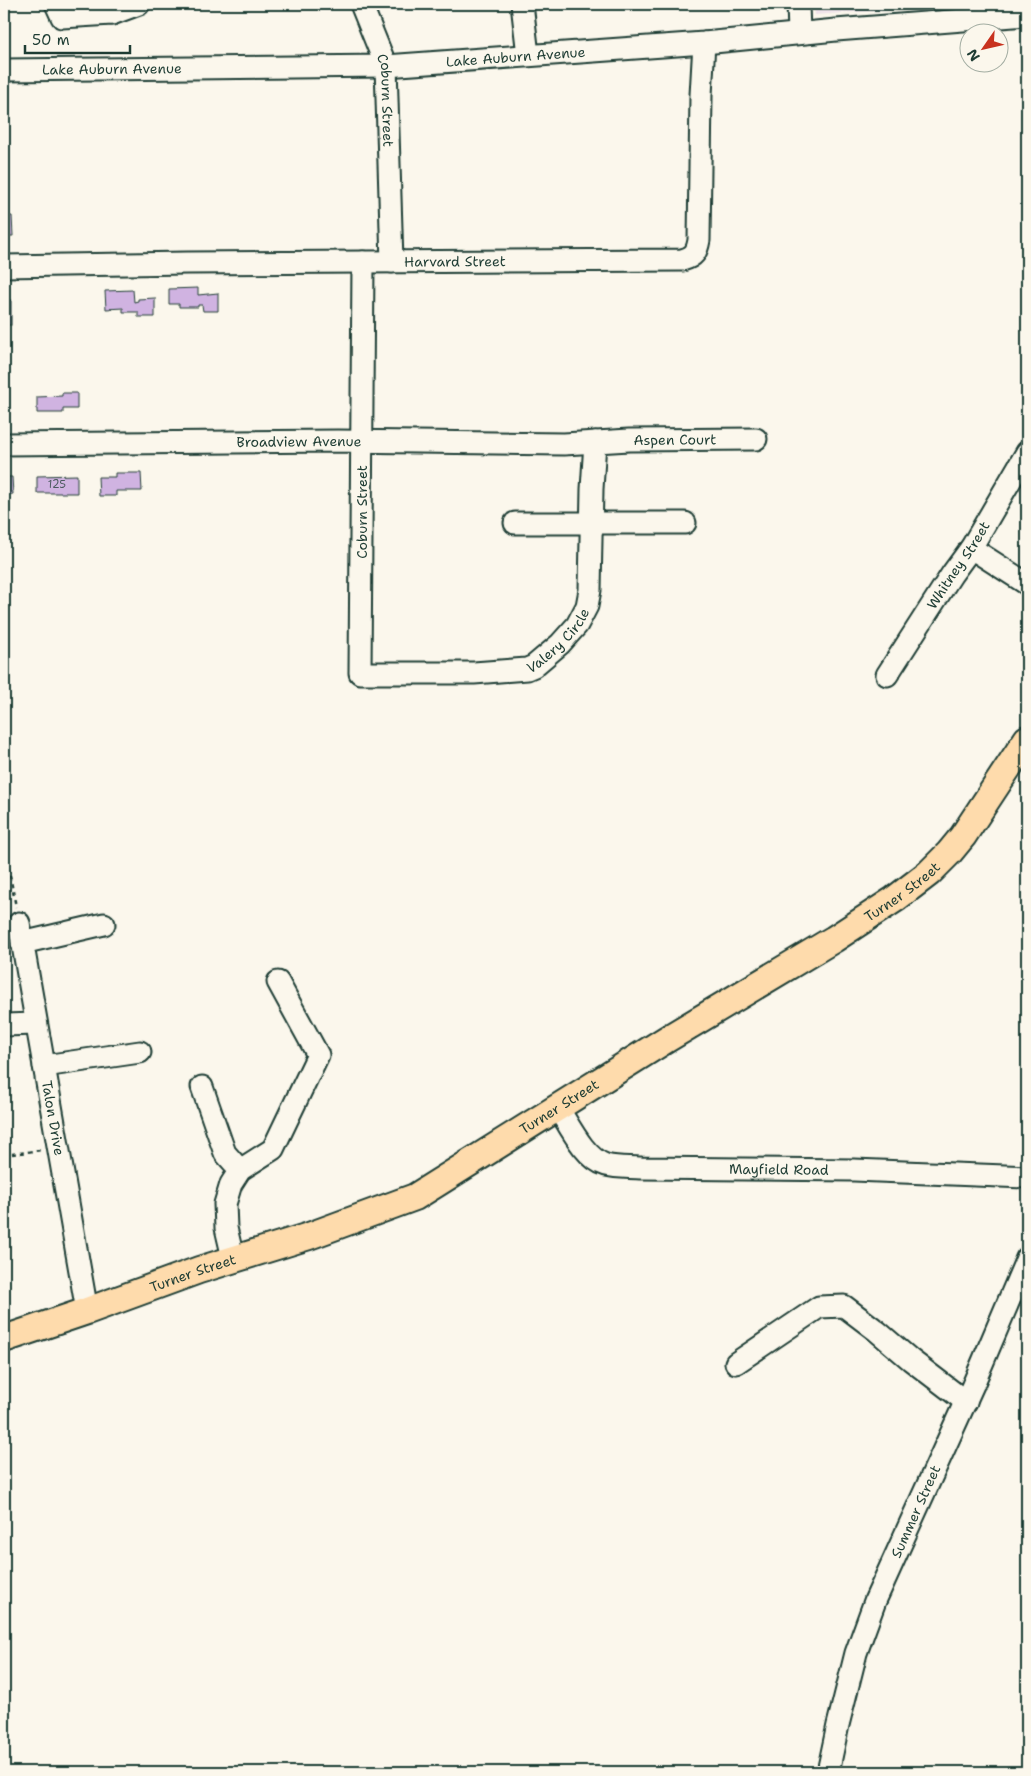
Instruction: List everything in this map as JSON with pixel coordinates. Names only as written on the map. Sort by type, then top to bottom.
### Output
[{"type":"main road","name":"Turner Street","points":[[4,1339],[234,1258],[309,1236],[414,1198],[666,1039],[842,934],[895,899],[929,873],[949,853],[963,836],[1027,739]]},
{"type":"street","points":[[56,4],[62,17],[139,4]]},
{"type":"street","name":"Coburn Street","points":[[361,4],[386,66],[392,262]]},
{"type":"street","points":[[522,4],[528,55]]},
{"type":"street","points":[[798,4],[800,33]]},
{"type":"street","name":"Lake Auburn Avenue","points":[[4,70],[386,66],[704,44],[800,33],[1027,15]]},
{"type":"street","name":"Harvard Street","points":[[4,266],[682,260],[690,258],[695,254],[699,240],[701,95],[704,44]]},
{"type":"street","name":"Coburn Street","points":[[360,673],[363,262]]},
{"type":"street","name":"Aspen Court","points":[[595,442],[756,439]]},
{"type":"street","name":"Broadview Avenue","points":[[4,444],[362,441],[564,444],[595,442]]},
{"type":"street","name":"Valery Circle","points":[[360,673],[521,670],[534,666],[560,644],[577,625],[587,606],[590,590],[595,442]]},
{"type":"street","name":"Whitney Street","points":[[888,675],[952,574],[971,548],[1027,452]]},
{"type":"street","points":[[515,522],[685,523]]},
{"type":"street","points":[[971,548],[1027,584]]},
{"type":"street","points":[[21,933],[104,924]]},
{"type":"street","name":"Talon Drive","points":[[21,933],[87,1311]]},
{"type":"street","points":[[234,1258],[226,1228],[225,1204],[231,1184],[240,1170],[273,1149],[318,1055],[278,982]]},
{"type":"street","points":[[4,1025],[36,1024]]},
{"type":"street","points":[[44,1066],[140,1052]]},
{"type":"street","points":[[202,1087],[225,1153],[240,1170]]},
{"type":"street","name":"Mayfield Road","points":[[558,1108],[590,1154],[598,1162],[606,1165],[641,1168],[854,1170],[1027,1177]]},
{"type":"street","name":"Summer Street","points":[[828,1772],[856,1653],[872,1610],[966,1402],[1027,1258]]},
{"type":"street","points":[[736,1364],[819,1307],[844,1306],[966,1402]]},
{"type":"path","points":[[4,844],[21,933]]},
{"type":"path","points":[[4,1155],[59,1148]]},
{"type":"shaded area","points":[[814,4],[969,4],[815,15]]},
{"type":"building","points":[[4,216],[12,216],[13,236],[4,236]]},
{"type":"building","points":[[198,288],[198,295],[218,293],[218,311],[203,311],[202,305],[198,305],[198,307],[179,307],[179,304],[169,304],[169,289]]},
{"type":"building","points":[[133,290],[134,302],[138,301],[138,299],[155,298],[155,317],[138,317],[138,312],[123,312],[123,308],[106,309],[105,291]]},
{"type":"building","points":[[4,300],[11,300],[11,325],[4,325]]},
{"type":"building","points":[[62,393],[77,393],[77,409],[63,409],[63,413],[37,413],[37,397],[62,396]]},
{"type":"building","points":[[4,398],[8,398],[8,415],[4,415]]},
{"type":"building","points":[[115,473],[141,473],[142,491],[116,491],[116,496],[99,496],[98,477],[115,477]]},
{"type":"building","points":[[77,475],[77,493],[37,493],[37,476]]},
{"type":"building","points":[[4,477],[12,477],[13,494],[4,495]]}]
